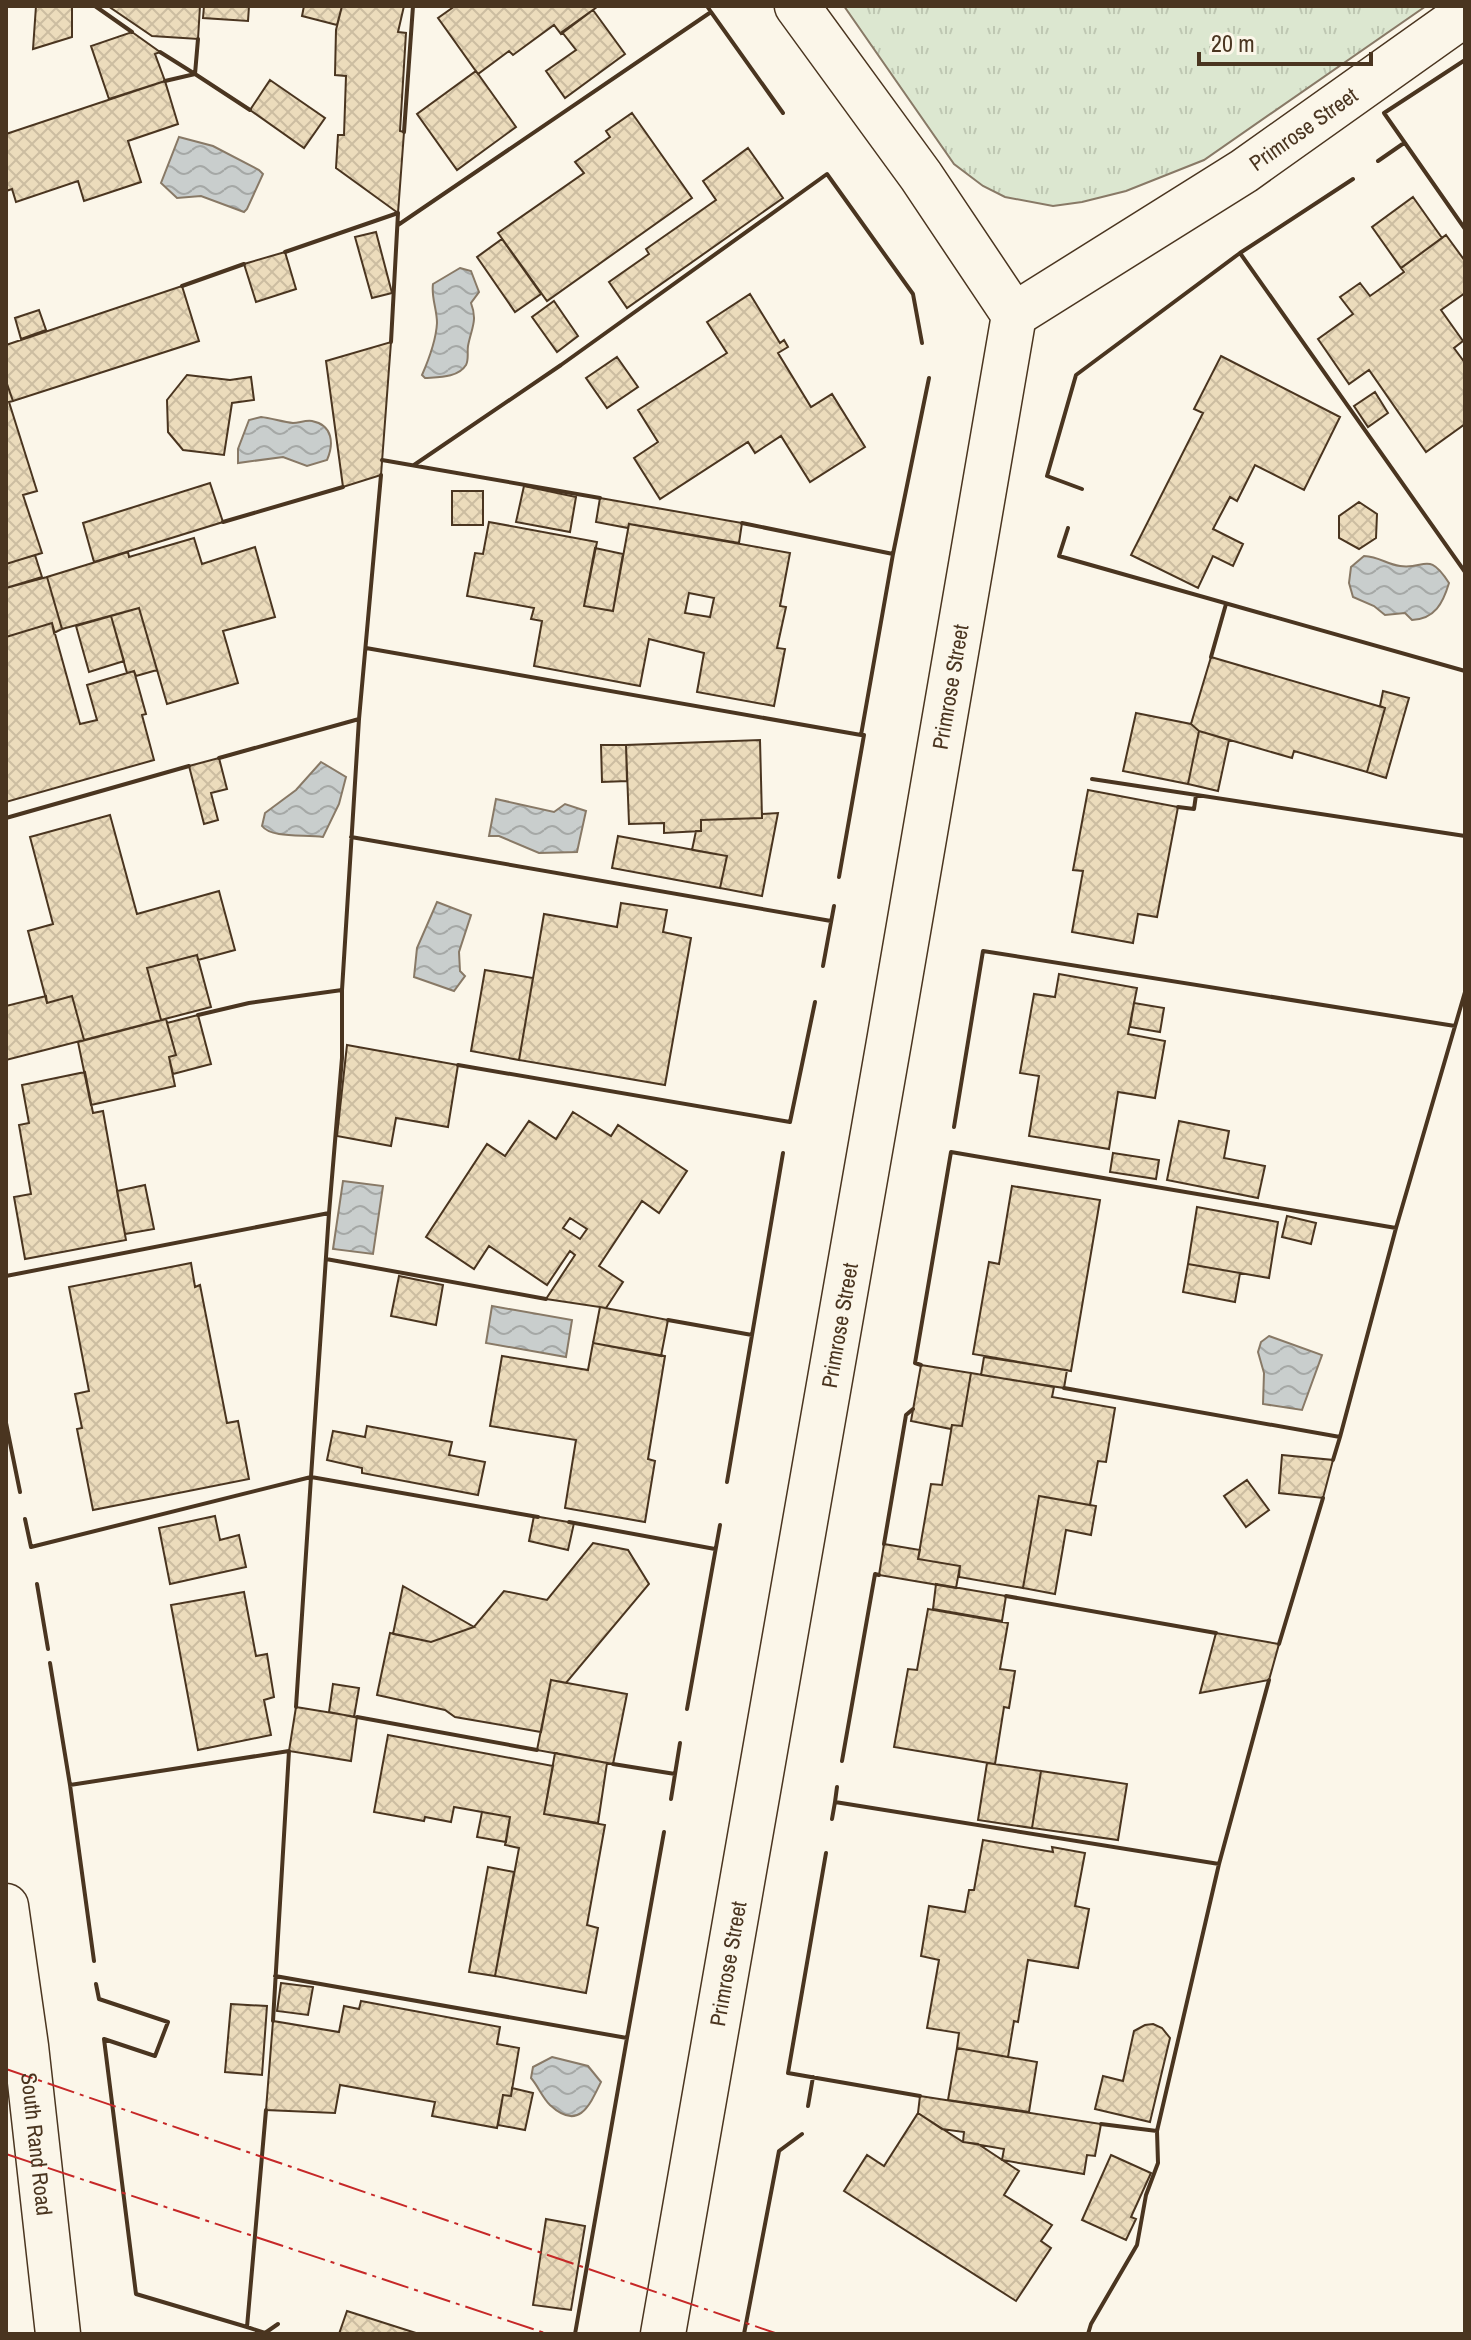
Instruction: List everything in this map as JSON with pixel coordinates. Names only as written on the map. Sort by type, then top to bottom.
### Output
[{"type":"street","points":[[797,6],[921,176],[1014,315]]},
{"type":"street","name":"Primrose Street","points":[[663,2334],[1014,315],[1244,171],[1465,14]]},
{"type":"street","name":"South Rand Road","points":[[6,1906],[16,2048],[60,2333]]},
{"type":"green space","points":[[844,6],[1426,6],[1204,160],[1126,191],[1053,206],[1005,197],[983,186],[954,164]]},
{"type":"water","points":[[179,137],[213,146],[263,174],[244,212],[201,196],[177,198],[161,183]]},
{"type":"water","points":[[460,268],[471,271],[479,292],[471,303],[474,320],[467,363],[453,375],[425,378],[422,375],[434,343],[437,323],[433,284]]},
{"type":"water","points":[[261,417],[293,423],[319,423],[330,436],[331,448],[327,460],[307,466],[283,457],[238,463],[238,449],[249,420]]},
{"type":"water","points":[[1364,556],[1400,566],[1431,564],[1436,567],[1449,583],[1441,603],[1427,617],[1412,620],[1405,613],[1385,615],[1374,606],[1353,597],[1349,583],[1351,567]]},
{"type":"water","points":[[321,762],[346,777],[339,804],[323,837],[273,833],[262,826],[265,813],[296,790]]},
{"type":"water","points":[[496,799],[554,812],[565,804],[586,811],[577,852],[539,853],[499,836],[489,836]]},
{"type":"water","points":[[437,902],[471,915],[459,952],[460,971],[465,976],[454,991],[414,977],[417,948]]},
{"type":"water","points":[[343,1181],[383,1186],[373,1254],[333,1249]]},
{"type":"water","points":[[492,1306],[572,1320],[566,1357],[486,1343]]},
{"type":"water","points":[[1269,1336],[1322,1355],[1302,1410],[1263,1404],[1264,1373],[1258,1352],[1261,1342]]},
{"type":"water","points":[[552,2057],[588,2066],[601,2082],[582,2113],[568,2116],[560,2113],[545,2099],[531,2078],[533,2067]]},
{"type":"building","points":[[36,6],[72,6],[72,37],[33,49]]},
{"type":"building","points":[[108,6],[200,6],[198,39],[152,36]]},
{"type":"building","points":[[204,6],[249,6],[248,21],[203,18]]},
{"type":"building","points":[[304,6],[342,6],[337,25],[302,16]]},
{"type":"building","points":[[342,6],[404,6],[398,32],[406,33],[398,213],[336,168],[338,135],[344,135],[346,76],[335,75],[336,30]]},
{"type":"building","points":[[455,6],[597,7],[561,34],[554,25],[513,55],[509,51],[478,74],[438,18]]},
{"type":"building","points":[[593,10],[625,54],[565,98],[546,71],[576,50],[562,32]]},
{"type":"building","points":[[132,32],[160,52],[155,54],[165,81],[109,99],[91,46]]},
{"type":"building","points":[[476,71],[516,127],[457,170],[417,114]]},
{"type":"building","points":[[270,80],[325,118],[304,148],[250,110]]},
{"type":"building","points":[[165,81],[178,124],[128,141],[141,182],[84,201],[78,181],[16,202],[12,189],[6,191],[6,134]]},
{"type":"building","points":[[632,113],[692,198],[547,301],[498,233],[584,173],[575,162],[610,137],[606,131]]},
{"type":"building","points":[[748,148],[783,198],[627,308],[609,282],[649,254],[646,249],[716,200],[703,181]]},
{"type":"building","points":[[1413,197],[1442,238],[1401,268],[1372,227]]},
{"type":"building","points":[[376,232],[392,293],[372,298],[355,237]]},
{"type":"building","points":[[1446,235],[1465,261],[1465,293],[1441,310],[1463,341],[1454,348],[1465,363],[1465,424],[1426,452],[1369,370],[1349,384],[1318,339],[1353,314],[1340,297],[1360,283],[1370,296],[1404,272],[1401,268]]},
{"type":"building","points":[[502,239],[541,294],[515,312],[477,257]]},
{"type":"building","points":[[285,252],[296,289],[256,302],[244,264]]},
{"type":"building","points":[[182,286],[199,341],[13,401],[6,381],[6,345]]},
{"type":"building","points":[[750,294],[780,343],[784,340],[788,347],[778,353],[811,407],[832,394],[865,447],[810,482],[781,436],[755,453],[748,442],[660,499],[634,458],[658,442],[638,410],[727,353],[707,322]]},
{"type":"building","points":[[554,301],[578,336],[557,352],[532,317]]},
{"type":"building","points":[[39,310],[46,330],[21,339],[15,318]]},
{"type":"building","points":[[391,342],[381,475],[343,487],[326,361]]},
{"type":"building","points":[[1221,356],[1340,417],[1304,490],[1255,465],[1237,501],[1230,497],[1213,529],[1243,544],[1233,566],[1213,556],[1198,588],[1131,555],[1203,413],[1194,409]]},
{"type":"building","points":[[617,357],[638,387],[607,408],[586,378]]},
{"type":"building","points":[[187,375],[230,380],[251,377],[254,400],[232,403],[224,455],[183,450],[168,432],[167,400]]},
{"type":"building","points":[[6,381],[13,401],[9,402],[37,491],[23,495],[42,553],[6,564]]},
{"type":"building","points":[[1375,392],[1388,413],[1368,427],[1354,406]]},
{"type":"building","points":[[210,483],[223,522],[94,562],[83,523]]},
{"type":"building","points":[[524,486],[576,497],[570,532],[516,522]]},
{"type":"building","points":[[452,491],[483,491],[483,525],[452,525]]},
{"type":"building","points":[[600,498],[742,523],[739,543],[629,524],[628,528],[596,522]]},
{"type":"building","points":[[1359,502],[1377,514],[1376,538],[1359,549],[1339,538],[1339,516]]},
{"type":"building","points":[[489,522],[597,542],[584,606],[613,611],[629,524],[790,553],[780,606],[786,607],[777,648],[785,649],[774,706],[697,692],[704,653],[649,639],[640,686],[534,666],[542,621],[531,619],[534,608],[467,596],[475,553],[483,554]],"holes":[[[689,593],[714,598],[710,617],[685,613]]]},
{"type":"building","points":[[194,538],[202,564],[255,547],[275,617],[223,631],[238,683],[167,704],[139,608],[62,629],[47,577],[128,552],[129,557]]},
{"type":"building","points":[[595,548],[623,554],[613,611],[584,606]]},
{"type":"building","points":[[35,555],[42,577],[6,588],[6,564]]},
{"type":"building","points":[[47,577],[62,629],[54,633],[52,623],[6,637],[6,588]]},
{"type":"building","points":[[139,608],[157,670],[136,676],[134,671],[127,673],[111,616]]},
{"type":"building","points":[[111,616],[124,661],[89,672],[76,626]]},
{"type":"building","points":[[52,623],[80,724],[97,720],[87,685],[134,671],[154,760],[6,802],[6,637]]},
{"type":"building","points":[[1211,657],[1385,708],[1367,772],[1294,751],[1292,758],[1199,731],[1191,724]]},
{"type":"building","points":[[1383,691],[1409,698],[1386,778],[1367,772],[1385,708],[1380,706]]},
{"type":"building","points":[[1136,713],[1191,724],[1199,731],[1188,784],[1123,771]]},
{"type":"building","points":[[1199,731],[1229,740],[1218,791],[1188,784]]},
{"type":"building","points":[[760,740],[762,818],[701,820],[701,831],[664,833],[664,823],[629,824],[626,745]]},
{"type":"building","points":[[601,745],[626,745],[627,781],[602,782]]},
{"type":"building","points":[[219,758],[227,789],[211,793],[218,820],[204,824],[189,766]]},
{"type":"building","points":[[1088,790],[1178,807],[1157,917],[1138,914],[1133,943],[1072,932],[1083,871],[1073,870]]},
{"type":"building","points":[[778,813],[762,896],[720,888],[727,856],[692,850],[696,831],[701,831],[701,820],[762,818],[762,814]]},
{"type":"building","points":[[110,815],[137,914],[219,891],[235,950],[198,960],[197,955],[147,968],[161,1020],[84,1040],[72,996],[47,1003],[28,931],[53,924],[30,837]]},
{"type":"building","points":[[618,836],[727,856],[720,888],[612,868]]},
{"type":"building","points":[[621,903],[667,910],[663,932],[691,938],[665,1085],[519,1060],[544,914],[617,927]]},
{"type":"building","points":[[197,955],[211,1007],[161,1020],[147,968]]},
{"type":"building","points":[[485,970],[533,978],[519,1060],[471,1051]]},
{"type":"building","points":[[1059,974],[1137,988],[1128,1034],[1165,1041],[1155,1098],[1118,1092],[1109,1149],[1029,1136],[1039,1076],[1020,1073],[1034,994],[1055,997]]},
{"type":"building","points":[[46,996],[47,1003],[72,996],[84,1040],[6,1060],[6,1006]]},
{"type":"building","points":[[1134,1003],[1164,1008],[1160,1032],[1130,1027]]},
{"type":"building","points":[[198,1015],[211,1064],[173,1074],[169,1057],[176,1055],[167,1023]]},
{"type":"building","points":[[166,1019],[176,1055],[169,1057],[175,1086],[91,1105],[78,1042]]},
{"type":"building","points":[[347,1045],[458,1065],[448,1127],[396,1118],[391,1146],[337,1136]]},
{"type":"building","points":[[85,1072],[93,1113],[103,1111],[126,1240],[25,1259],[14,1197],[31,1194],[19,1125],[29,1123],[22,1085]]},
{"type":"building","points":[[573,1112],[611,1136],[618,1125],[687,1171],[659,1213],[642,1201],[599,1266],[623,1282],[606,1308],[546,1299],[575,1255],[570,1251],[547,1285],[489,1246],[474,1269],[426,1237],[487,1144],[505,1156],[529,1121],[556,1139]],"holes":[[[570,1218],[587,1229],[580,1239],[563,1228]]]},
{"type":"building","points":[[1179,1121],[1229,1131],[1224,1158],[1265,1166],[1258,1198],[1167,1180]]},
{"type":"building","points":[[1113,1153],[1159,1160],[1156,1179],[1110,1172]]},
{"type":"building","points":[[145,1185],[154,1229],[125,1234],[117,1191]]},
{"type":"building","points":[[1012,1186],[1100,1200],[1071,1371],[973,1354],[989,1262],[999,1264]]},
{"type":"building","points":[[1197,1207],[1278,1222],[1269,1278],[1188,1264]]},
{"type":"building","points":[[1287,1216],[1316,1223],[1311,1244],[1282,1237]]},
{"type":"building","points":[[191,1263],[195,1287],[200,1285],[227,1423],[238,1421],[249,1479],[93,1510],[77,1429],[82,1428],[75,1394],[89,1391],[69,1287]]},
{"type":"building","points":[[1188,1264],[1240,1273],[1235,1302],[1183,1292]]},
{"type":"building","points":[[399,1276],[443,1285],[436,1325],[391,1316]]},
{"type":"building","points":[[600,1307],[668,1320],[661,1356],[593,1343]]},
{"type":"building","points":[[593,1343],[665,1356],[648,1459],[655,1461],[645,1522],[565,1508],[576,1440],[490,1426],[502,1356],[588,1370]]},
{"type":"building","points":[[984,1357],[1067,1370],[1064,1388],[981,1375]]},
{"type":"building","points":[[921,1365],[971,1373],[962,1426],[952,1425],[951,1429],[911,1421]]},
{"type":"building","points":[[971,1373],[1054,1387],[1052,1397],[1115,1408],[1106,1462],[1098,1461],[1090,1505],[1039,1496],[1023,1588],[959,1577],[960,1566],[918,1559],[931,1484],[942,1485],[952,1425],[962,1426]]},
{"type":"building","points":[[367,1426],[452,1442],[449,1455],[485,1462],[478,1495],[362,1473],[362,1468],[327,1460],[333,1431],[365,1437]]},
{"type":"building","points":[[1282,1455],[1333,1460],[1323,1498],[1279,1493]]},
{"type":"building","points":[[1247,1480],[1269,1510],[1246,1527],[1224,1496]]},
{"type":"building","points":[[1039,1496],[1096,1506],[1091,1535],[1066,1530],[1055,1594],[1023,1588]]},
{"type":"building","points":[[215,1516],[220,1540],[239,1535],[246,1567],[170,1584],[159,1528]]},
{"type":"building","points":[[534,1516],[574,1523],[568,1550],[529,1541]]},
{"type":"building","points":[[593,1543],[628,1550],[649,1584],[566,1683],[551,1680],[541,1732],[455,1717],[445,1710],[377,1695],[390,1633],[431,1642],[474,1627],[504,1591],[547,1600]]},
{"type":"building","points":[[884,1544],[920,1550],[918,1559],[960,1566],[956,1588],[879,1575]]},
{"type":"building","points":[[936,1584],[1006,1596],[1002,1621],[933,1609]]},
{"type":"building","points":[[403,1586],[474,1627],[431,1642],[393,1634]]},
{"type":"building","points":[[244,1592],[256,1656],[267,1654],[274,1697],[264,1700],[271,1735],[198,1750],[171,1605]]},
{"type":"building","points":[[928,1609],[1008,1623],[1000,1669],[1015,1671],[1009,1708],[1004,1707],[995,1764],[894,1747],[908,1669],[917,1670]]},
{"type":"building","points":[[1216,1633],[1279,1644],[1269,1680],[1200,1693]]},
{"type":"building","points":[[551,1680],[627,1694],[613,1764],[537,1750]]},
{"type":"building","points":[[333,1684],[359,1688],[354,1717],[329,1712]]},
{"type":"building","points":[[296,1707],[357,1717],[351,1761],[289,1751]]},
{"type":"building","points":[[388,1735],[553,1766],[544,1814],[605,1825],[587,1925],[598,1928],[586,1993],[495,1976],[519,1848],[505,1845],[510,1817],[454,1807],[451,1822],[425,1817],[424,1821],[374,1812]]},
{"type":"building","points":[[555,1753],[607,1763],[598,1823],[544,1814]]},
{"type":"building","points":[[987,1763],[1041,1771],[1032,1828],[978,1820]]},
{"type":"building","points":[[1041,1771],[1127,1784],[1118,1840],[1032,1828]]},
{"type":"building","points":[[482,1812],[510,1817],[506,1842],[477,1837]]},
{"type":"building","points":[[983,1840],[1053,1852],[1052,1847],[1085,1853],[1075,1906],[1089,1909],[1078,1968],[1028,1960],[1018,2022],[1014,2021],[1008,2057],[957,2048],[959,2033],[927,2028],[939,1960],[921,1956],[929,1906],[965,1912],[969,1890],[974,1890]]},
{"type":"building","points":[[488,1867],[514,1872],[495,1976],[469,1972]]},
{"type":"building","points":[[281,1983],[313,1987],[308,2015],[277,2011]]},
{"type":"building","points":[[361,2001],[500,2027],[497,2044],[519,2048],[511,2096],[503,2095],[497,2128],[432,2116],[435,2102],[340,2085],[335,2113],[266,2110],[273,2021],[339,2032],[344,2006],[359,2009]]},
{"type":"building","points":[[231,2004],[267,2006],[262,2075],[225,2072]]},
{"type":"building","points":[[1153,2024],[1162,2028],[1170,2038],[1150,2122],[1095,2109],[1103,2076],[1123,2081],[1134,2031]]},
{"type":"building","points":[[957,2048],[1037,2062],[1029,2112],[948,2100]]},
{"type":"building","points":[[512,2088],[533,2093],[525,2130],[498,2125],[503,2095],[511,2096]]},
{"type":"building","points":[[920,2096],[1101,2124],[1095,2156],[1087,2155],[1084,2174],[1002,2160],[1004,2149],[963,2142],[964,2132],[942,2129],[918,2113]]},
{"type":"building","points":[[918,2113],[963,2142],[978,2144],[1019,2171],[1004,2195],[1052,2225],[1041,2241],[1051,2248],[1016,2301],[844,2191],[867,2155],[884,2166]]},
{"type":"building","points":[[1111,2155],[1151,2173],[1131,2217],[1136,2219],[1126,2240],[1082,2220]]},
{"type":"building","points":[[546,2219],[585,2226],[571,2310],[533,2305]]},
{"type":"building","points":[[347,2311],[419,2334],[339,2334]]},
{"type":"wall","points":[[95,6],[132,32]]},
{"type":"wall","points":[[404,132],[413,6]]},
{"type":"wall","points":[[398,225],[711,12],[707,6]]},
{"type":"wall","points":[[711,12],[783,113]]},
{"type":"wall","points":[[198,39],[195,74],[250,110]]},
{"type":"wall","points":[[160,52],[195,74],[165,81]]},
{"type":"wall","points":[[1465,60],[1384,113],[1465,229]]},
{"type":"wall","points":[[1378,161],[1404,143]]},
{"type":"wall","points":[[414,465],[561,365],[827,174],[913,294],[922,343]]},
{"type":"wall","points":[[1353,179],[1240,253],[1465,572]]},
{"type":"wall","points":[[285,252],[398,213],[391,342]]},
{"type":"wall","points":[[1082,489],[1047,476],[1076,375],[1240,253]]},
{"type":"wall","points":[[182,286],[244,264]]},
{"type":"wall","points":[[893,554],[929,378]]},
{"type":"wall","points":[[382,460],[600,498]]},
{"type":"wall","points":[[219,758],[359,719],[381,475]]},
{"type":"wall","points":[[223,522],[343,487]]},
{"type":"wall","points":[[366,648],[861,735],[893,554],[742,523]]},
{"type":"wall","points":[[1068,528],[1059,556],[1465,671]]},
{"type":"wall","points":[[1211,657],[1226,604]]},
{"type":"wall","points":[[198,1015],[249,1003],[342,990],[359,719]]},
{"type":"wall","points":[[839,877],[864,735],[861,735]]},
{"type":"wall","points":[[6,818],[189,766]]},
{"type":"wall","points":[[1092,779],[1465,836]]},
{"type":"wall","points":[[1178,807],[1194,809],[1196,795]]},
{"type":"wall","points":[[351,837],[831,921]]},
{"type":"wall","points":[[823,966],[834,906]]},
{"type":"wall","points":[[954,1127],[983,951],[1455,1026]]},
{"type":"wall","points":[[6,1276],[329,1213],[342,1058],[342,990]]},
{"type":"wall","points":[[921,1365],[915,1363],[951,1152],[1396,1228],[1465,992]]},
{"type":"wall","points":[[458,1065],[790,1122],[815,1002]]},
{"type":"wall","points":[[727,1482],[783,1153]]},
{"type":"wall","points":[[25,1519],[31,1547],[311,1477],[329,1213]]},
{"type":"wall","points":[[1064,1388],[1340,1437],[1396,1228]]},
{"type":"wall","points":[[326,1259],[546,1299]]},
{"type":"wall","points":[[668,1320],[752,1335]]},
{"type":"wall","points":[[884,1544],[906,1415],[913,1409]]},
{"type":"wall","points":[[6,1423],[20,1492]]},
{"type":"wall","points":[[1333,1460],[1340,1437]]},
{"type":"wall","points":[[296,1707],[311,1477],[538,1517]]},
{"type":"wall","points":[[1279,1644],[1323,1498]]},
{"type":"wall","points":[[569,1522],[715,1549]]},
{"type":"wall","points":[[687,1709],[720,1525]]},
{"type":"wall","points":[[842,1761],[875,1574],[879,1575]]},
{"type":"wall","points":[[37,1584],[48,1649]]},
{"type":"wall","points":[[1006,1596],[1216,1633]]},
{"type":"wall","points":[[50,1663],[70,1785],[289,1751],[273,2021]]},
{"type":"wall","points":[[837,1787],[835,1802],[1219,1864],[1269,1680]]},
{"type":"wall","points":[[357,1717],[537,1750]]},
{"type":"wall","points":[[671,1799],[680,1743]]},
{"type":"wall","points":[[613,1764],[675,1774]]},
{"type":"wall","points":[[70,1785],[94,1961]]},
{"type":"wall","points":[[832,1819],[835,1802]]},
{"type":"wall","points":[[627,2038],[664,1832]]},
{"type":"wall","points":[[826,1853],[788,2073],[920,2096]]},
{"type":"wall","points":[[1101,2124],[1157,2131],[1219,1864]]},
{"type":"wall","points":[[275,1976],[627,2038],[575,2334]]},
{"type":"wall","points":[[96,1984],[99,1999],[168,2022],[155,2056],[104,2039],[136,2294],[247,2327],[266,2110]]},
{"type":"wall","points":[[808,2106],[813,2077]]},
{"type":"wall","points":[[1088,2334],[1137,2245],[1146,2195],[1158,2163],[1157,2131]]},
{"type":"wall","points":[[744,2334],[779,2151],[802,2134]]},
{"type":"wall","points":[[247,2327],[265,2333],[278,2324]]},
{"type":"power","points":[[6,2069],[778,2334]]},
{"type":"power","points":[[6,2154],[548,2334]]}]
